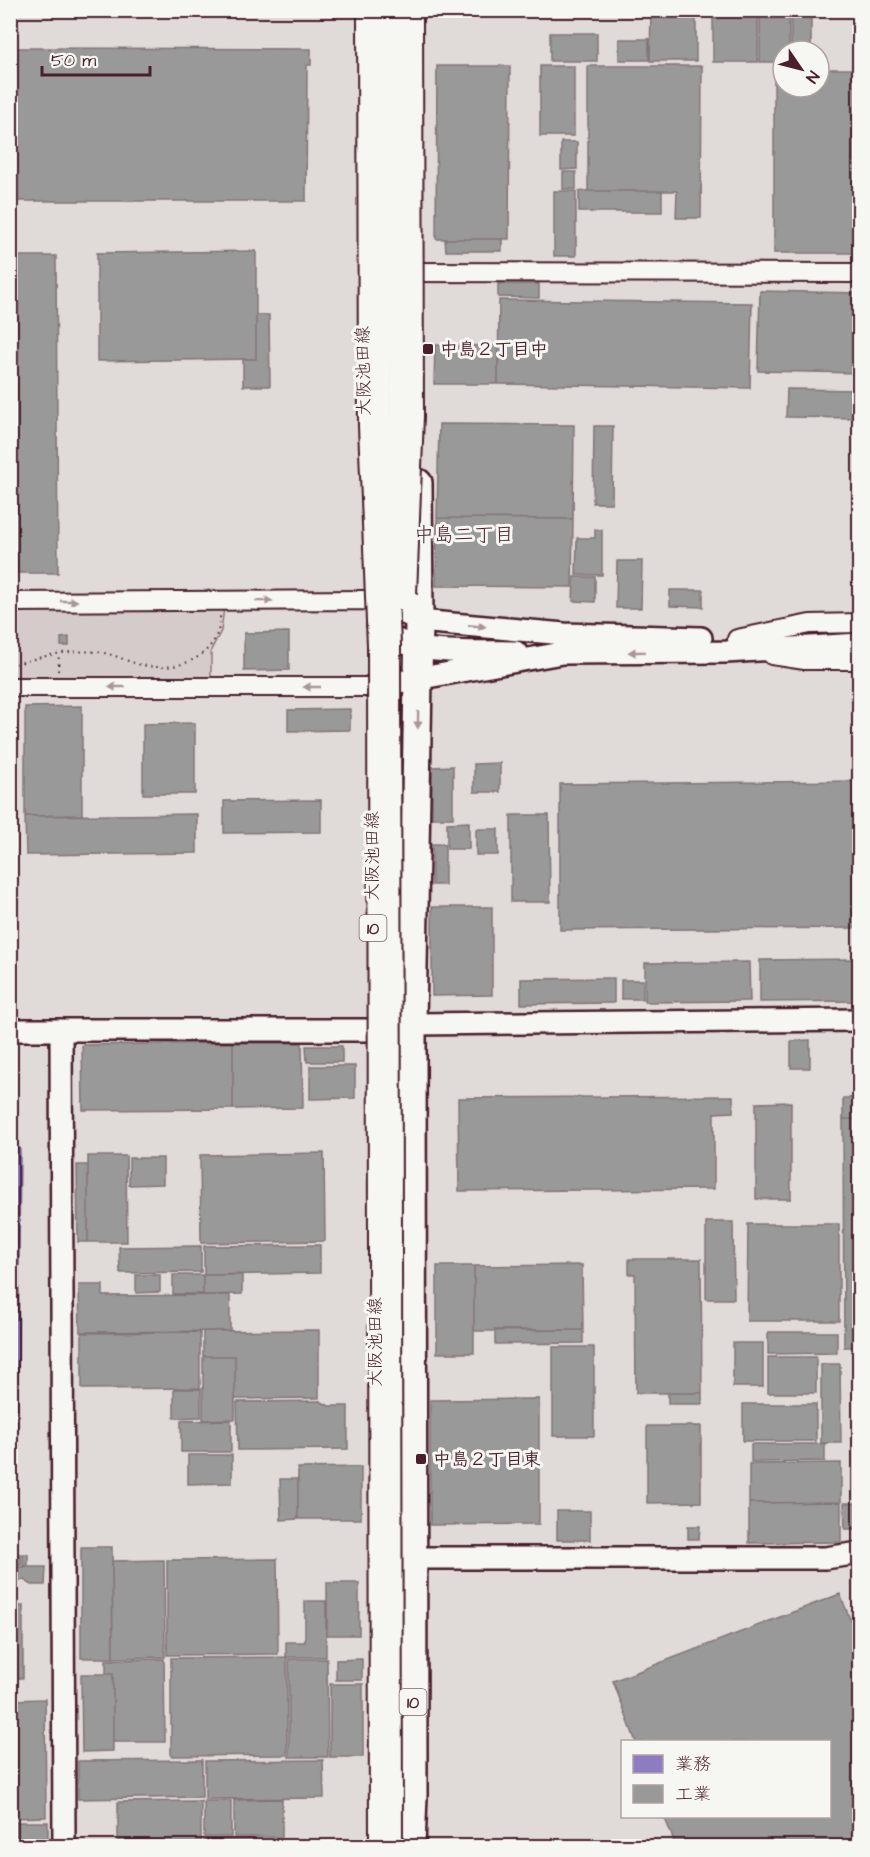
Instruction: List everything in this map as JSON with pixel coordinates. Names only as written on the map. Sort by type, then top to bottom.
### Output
[{"type":"highway","points":[[389,16],[389,452]]},
{"type":"highway","points":[[386,1846],[384,657],[375,426],[389,16]]},
{"type":"highway","points":[[389,16],[406,416],[399,640],[402,1846]]},
{"type":"main road","name":"大阪池田線","points":[[362,10],[362,272],[366,600],[371,687],[374,1029],[378,1846]]},
{"type":"main road","name":"大阪池田線","points":[[412,1846],[412,1024],[419,648],[417,10]]},
{"type":"street","points":[[362,272],[860,273]]},
{"type":"street","points":[[366,600],[374,620],[386,634],[402,644],[419,648],[562,653],[737,645],[860,644]]},
{"type":"street","points":[[10,602],[366,600],[419,621],[564,634],[737,645],[805,660],[860,660]]},
{"type":"street","points":[[737,645],[810,624],[860,623]]},
{"type":"street","points":[[10,687],[371,687],[562,653]]},
{"type":"street","points":[[10,1030],[374,1029],[412,1024],[860,1020]]},
{"type":"street","points":[[61,1029],[64,1846]]},
{"type":"street","points":[[376,1558],[825,1558],[860,1553]]},
{"type":"path","points":[[10,666],[59,653],[99,652],[143,665],[183,665],[199,657],[211,645],[218,629],[220,601]]},
{"type":"path","points":[[58,670],[59,653]]},
{"type":"shaded area","points":[[11,11],[859,11],[859,1846],[11,1846]]},
{"type":"shaded area","points":[[224,608],[221,631],[211,650],[211,681],[11,681],[10,609]]},
{"type":"building: 業務","points":[[10,1148],[20,1148],[17,1463],[10,1463]]},
{"type":"building: 工業","points":[[651,10],[696,10],[696,61],[650,61]]},
{"type":"building: 工業","points":[[713,10],[758,10],[758,62],[713,62]]},
{"type":"building: 工業","points":[[760,10],[789,10],[789,39],[771,39],[771,62],[760,62]]},
{"type":"building: 工業","points":[[791,10],[811,10],[811,39],[791,39]]},
{"type":"building: 工業","points":[[550,33],[597,33],[597,61],[550,61]]},
{"type":"building: 工業","points":[[619,39],[649,39],[649,60],[619,60]]},
{"type":"building: 工業","points":[[13,48],[311,49],[311,65],[307,65],[306,201],[12,201]]},
{"type":"building: 工業","points":[[437,66],[510,66],[509,239],[436,239]]},
{"type":"building: 工業","points":[[540,66],[574,66],[574,136],[540,136]]},
{"type":"building: 工業","points":[[588,66],[702,66],[701,218],[676,218],[677,191],[588,191]]},
{"type":"building: 工業","points":[[831,69],[860,69],[860,253],[774,253],[774,99],[831,99]]},
{"type":"building: 工業","points":[[561,142],[577,142],[577,169],[561,170]]},
{"type":"building: 工業","points":[[563,172],[576,172],[576,189],[563,189]]},
{"type":"building: 工業","points":[[554,191],[576,191],[576,256],[554,256]]},
{"type":"building: 工業","points":[[579,191],[662,191],[662,212],[579,212]]},
{"type":"building: 工業","points":[[445,239],[502,239],[502,251],[446,251]]},
{"type":"building: 工業","points":[[256,251],[256,359],[97,361],[97,253]]},
{"type":"building: 工業","points":[[10,256],[56,256],[58,573],[10,573]]},
{"type":"building: 工業","points":[[498,284],[539,284],[539,298],[498,297]]},
{"type":"building: 工業","points":[[760,291],[860,293],[860,373],[758,371]]},
{"type":"building: 工業","points":[[499,300],[752,303],[750,388],[498,384]]},
{"type":"building: 工業","points":[[256,315],[269,315],[270,386],[243,386],[243,359],[256,359]]},
{"type":"building: 工業","points":[[435,345],[498,346],[498,384],[434,384]]},
{"type":"building: 工業","points":[[787,389],[860,390],[860,418],[786,417]]},
{"type":"building: 工業","points":[[439,424],[574,425],[573,519],[437,518]]},
{"type":"building: 工業","points":[[594,426],[613,426],[612,503],[593,503]]},
{"type":"building: 工業","points":[[437,518],[573,519],[572,587],[436,586]]},
{"type":"building: 工業","points":[[595,530],[602,530],[602,575],[576,575],[577,538],[595,538]]},
{"type":"building: 工業","points":[[617,561],[642,561],[641,608],[616,608]]},
{"type":"building: 工業","points":[[574,577],[595,577],[595,602],[573,601]]},
{"type":"building: 工業","points":[[670,590],[703,590],[703,607],[670,606]]},
{"type":"building: 工業","points":[[289,632],[289,670],[244,671],[244,633]]},
{"type":"building: 工業","points":[[69,637],[69,646],[61,646],[61,638]]},
{"type":"building: 工業","points":[[82,706],[82,815],[25,816],[25,707]]},
{"type":"building: 工業","points":[[350,709],[350,730],[288,731],[288,710]]},
{"type":"building: 工業","points":[[195,723],[195,794],[143,794],[143,724]]},
{"type":"building: 工業","points":[[500,763],[500,792],[474,792],[474,764]]},
{"type":"building: 工業","points":[[453,766],[453,818],[432,818],[432,767]]},
{"type":"building: 工業","points":[[860,781],[860,928],[560,930],[560,784]]},
{"type":"building: 工業","points":[[321,800],[321,832],[224,833],[224,801]]},
{"type":"building: 工業","points":[[197,814],[197,853],[26,855],[25,816]]},
{"type":"building: 工業","points":[[511,815],[549,815],[550,902],[511,902]]},
{"type":"building: 工業","points":[[469,822],[469,849],[447,849],[447,823]]},
{"type":"building: 工業","points":[[476,829],[498,829],[498,855],[476,855]]},
{"type":"building: 工業","points":[[432,844],[445,844],[445,885],[432,885]]},
{"type":"building: 工業","points":[[432,907],[492,907],[492,995],[432,996]]},
{"type":"building: 工業","points":[[860,959],[860,1001],[760,1002],[760,960]]},
{"type":"building: 工業","points":[[749,962],[750,1001],[645,1002],[645,963]]},
{"type":"building: 工業","points":[[614,978],[614,1003],[521,1004],[521,979]]},
{"type":"building: 工業","points":[[621,980],[643,980],[643,999],[621,999]]},
{"type":"building: 工業","points":[[810,1040],[810,1068],[791,1068],[791,1041]]},
{"type":"building: 工業","points":[[233,1043],[233,1109],[83,1110],[82,1045]]},
{"type":"building: 工業","points":[[233,1043],[302,1043],[303,1108],[233,1109]]},
{"type":"building: 工業","points":[[306,1046],[342,1046],[342,1062],[307,1062]]},
{"type":"building: 工業","points":[[310,1066],[355,1066],[355,1098],[310,1099]]},
{"type":"building: 工業","points":[[733,1096],[733,1112],[714,1113],[714,1189],[459,1191],[458,1098]]},
{"type":"building: 工業","points":[[843,1098],[860,1098],[860,1119],[843,1119]]},
{"type":"building: 工業","points":[[791,1102],[791,1199],[756,1199],[756,1103]]},
{"type":"building: 工業","points":[[843,1119],[860,1119],[860,1347],[844,1347]]},
{"type":"building: 工業","points":[[324,1153],[325,1241],[201,1243],[200,1155]]},
{"type":"building: 工業","points":[[88,1156],[126,1156],[127,1242],[88,1242]]},
{"type":"building: 工業","points":[[129,1158],[163,1158],[163,1184],[129,1185]]},
{"type":"building: 工業","points":[[77,1165],[88,1165],[88,1242],[78,1242]]},
{"type":"building: 工業","points":[[706,1222],[733,1222],[734,1299],[706,1299]]},
{"type":"building: 工業","points":[[748,1224],[839,1224],[839,1321],[747,1321]]},
{"type":"building: 工業","points":[[320,1245],[320,1273],[204,1275],[204,1246]]},
{"type":"building: 工業","points":[[201,1246],[201,1272],[120,1273],[119,1247]]},
{"type":"building: 工業","points":[[629,1259],[701,1259],[702,1393],[636,1393],[635,1274],[629,1274]]},
{"type":"building: 工業","points":[[582,1265],[583,1330],[474,1331],[474,1266]]},
{"type":"building: 工業","points":[[437,1266],[474,1266],[474,1353],[437,1353]]},
{"type":"building: 工業","points":[[136,1275],[160,1275],[160,1292],[136,1293]]},
{"type":"building: 工業","points":[[173,1275],[203,1275],[203,1294],[173,1294]]},
{"type":"building: 工業","points":[[203,1275],[242,1275],[242,1294],[203,1295]]},
{"type":"building: 工業","points":[[79,1285],[103,1285],[103,1296],[230,1295],[230,1331],[80,1332]]},
{"type":"building: 工業","points":[[319,1330],[319,1398],[235,1399],[235,1356],[203,1356],[203,1331]]},
{"type":"building: 工業","points":[[495,1330],[583,1330],[583,1343],[495,1344]]},
{"type":"building: 工業","points":[[200,1332],[200,1388],[82,1389],[82,1333]]},
{"type":"building: 工業","points":[[768,1332],[837,1332],[837,1353],[768,1354]]},
{"type":"building: 工業","points":[[733,1343],[763,1343],[763,1387],[733,1387]]},
{"type":"building: 工業","points":[[553,1347],[594,1347],[594,1436],[553,1436]]},
{"type":"building: 工業","points":[[203,1356],[235,1356],[235,1419],[203,1420]]},
{"type":"building: 工業","points":[[768,1357],[816,1357],[816,1393],[768,1393]]},
{"type":"building: 工業","points":[[821,1364],[840,1364],[841,1443],[821,1443]]},
{"type":"building: 工業","points":[[174,1389],[201,1389],[201,1417],[174,1418]]},
{"type":"building: 工業","points":[[668,1393],[702,1393],[702,1404],[668,1404]]},
{"type":"building: 工業","points":[[539,1399],[539,1524],[430,1525],[430,1400]]},
{"type":"building: 工業","points":[[320,1401],[329,1406],[348,1406],[348,1449],[238,1450],[237,1402]]},
{"type":"building: 工業","points":[[743,1404],[816,1404],[816,1441],[743,1441]]},
{"type":"building: 工業","points":[[231,1420],[231,1452],[181,1452],[181,1421]]},
{"type":"building: 工業","points":[[647,1426],[701,1426],[701,1502],[647,1503]]},
{"type":"building: 工業","points":[[751,1444],[825,1444],[825,1461],[751,1462]]},
{"type":"building: 工業","points":[[188,1455],[232,1455],[232,1483],[188,1484]]},
{"type":"building: 工業","points":[[841,1463],[841,1502],[749,1503],[749,1464]]},
{"type":"building: 工業","points":[[361,1467],[361,1519],[298,1519],[298,1468]]},
{"type":"building: 工業","points":[[280,1479],[298,1479],[298,1519],[281,1520]]},
{"type":"building: 工業","points":[[841,1502],[841,1542],[749,1543],[749,1503]]},
{"type":"building: 工業","points":[[844,1503],[860,1503],[860,1529],[845,1529]]},
{"type":"building: 工業","points":[[557,1511],[590,1511],[590,1540],[557,1540]]},
{"type":"building: 工業","points":[[688,1526],[700,1526],[699,1539],[688,1539]]},
{"type":"building: 工業","points":[[81,1547],[112,1547],[113,1658],[81,1658]]},
{"type":"building: 工業","points":[[10,1554],[21,1554],[21,1565],[10,1565]]},
{"type":"building: 工業","points":[[23,1554],[28,1554],[28,1566],[23,1566]]},
{"type":"building: 工業","points":[[277,1559],[278,1654],[167,1655],[167,1560]]},
{"type":"building: 工業","points":[[164,1560],[165,1657],[113,1658],[112,1561]]},
{"type":"building: 工業","points":[[10,1567],[46,1567],[45,1585],[32,1585],[24,1580],[10,1581]]},
{"type":"building: 工業","points":[[327,1583],[359,1583],[359,1635],[327,1635]]},
{"type":"building: 工業","points":[[840,1594],[860,1644],[860,1846],[676,1846],[665,1818],[831,1818],[831,1740],[635,1740],[613,1681]]},
{"type":"building: 工業","points":[[305,1601],[326,1601],[326,1657],[286,1657],[286,1642],[305,1642]]},
{"type":"building: 工業","points":[[10,1606],[23,1606],[23,1678],[10,1678]]},
{"type":"building: 工業","points":[[287,1657],[287,1755],[171,1756],[171,1658]]},
{"type":"building: 工業","points":[[164,1659],[165,1742],[113,1742],[113,1674],[106,1674],[106,1660]]},
{"type":"building: 工業","points":[[289,1659],[327,1659],[328,1757],[289,1757]]},
{"type":"building: 工業","points":[[362,1659],[362,1680],[336,1680],[336,1660]]},
{"type":"building: 工業","points":[[81,1674],[113,1674],[113,1751],[82,1752]]},
{"type":"building: 工業","points":[[330,1684],[363,1684],[363,1757],[330,1757]]},
{"type":"building: 工業","points":[[45,1699],[46,1817],[10,1818],[10,1700]]},
{"type":"building: 工業","points":[[202,1760],[202,1797],[78,1799],[78,1761]]},
{"type":"building: 工業","points":[[323,1760],[324,1798],[205,1799],[205,1761]]},
{"type":"building: 工業","points":[[282,1799],[282,1837],[234,1837],[234,1800]]},
{"type":"building: 工業","points":[[201,1801],[201,1846],[118,1846],[118,1802]]},
{"type":"building: 工業","points":[[204,1801],[231,1801],[231,1837],[204,1837]]},
{"type":"building: 工業","points":[[10,1822],[48,1822],[48,1846],[10,1846]]},
{"type":"building: 工業","points":[[252,1839],[253,1846],[204,1846],[204,1840]]},
{"type":"building: 工業","points":[[255,1841],[268,1841],[268,1846],[255,1846]]},
{"type":"place","name":"中島２丁目中","points":[[428,349]]},
{"type":"place","name":"中島２丁目東","points":[[421,1459]]},
{"type":"district","name":"中島二丁目","points":[[464,534]]}]
